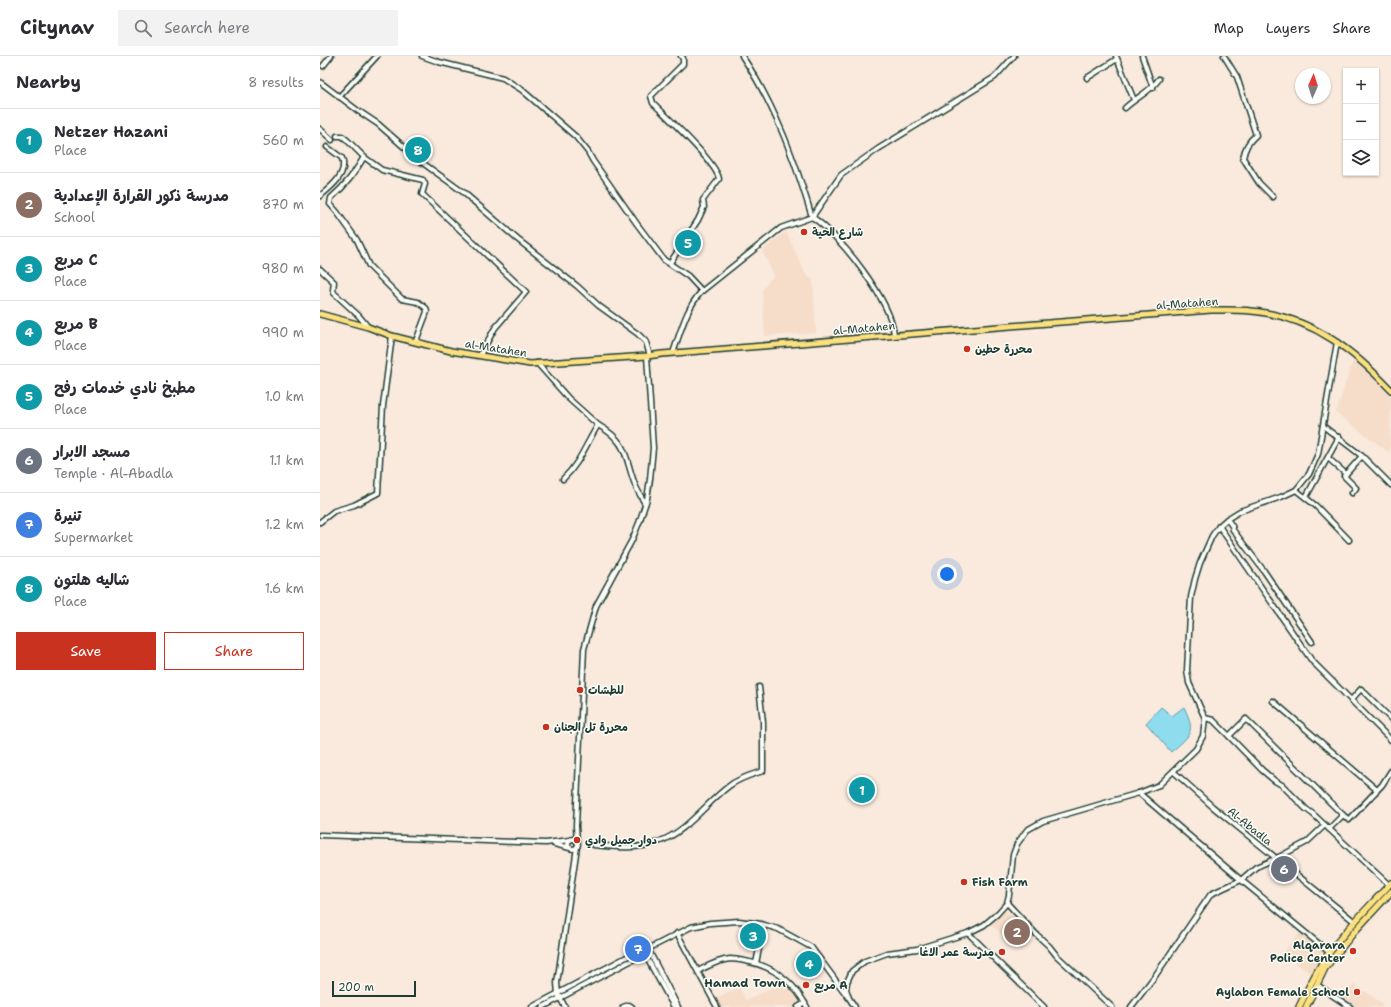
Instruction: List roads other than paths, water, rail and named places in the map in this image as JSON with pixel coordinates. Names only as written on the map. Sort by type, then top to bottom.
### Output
[{"type":"highway","points":[[1374,907],[1390,884]]},
{"type":"highway","points":[[1306,1007],[1325,968],[1364,917],[1391,892]]},
{"type":"highway","points":[[1299,1007],[1321,964],[1329,952],[1355,922],[1364,917]]},
{"type":"main road","name":"al-Matahen","points":[[320,314],[368,327],[392,336],[464,354],[530,364],[555,361],[648,356],[1211,310],[1241,310],[1266,313],[1295,321],[1312,328],[1337,342],[1365,363],[1391,390]]},
{"type":"street","points":[[323,66],[331,56]]},
{"type":"street","points":[[339,97],[377,56]]},
{"type":"street","points":[[422,56],[439,62],[503,78],[522,90],[576,137],[664,260],[688,276],[702,291]]},
{"type":"street","points":[[670,263],[698,220],[704,206],[704,200],[719,179],[718,174],[685,134],[654,103],[652,99],[652,96],[683,64],[683,58],[681,56]]},
{"type":"street","points":[[742,56],[755,76],[782,131],[812,217],[832,234],[871,281],[890,315],[894,336]]},
{"type":"street","points":[[673,353],[684,320],[698,295],[702,291],[781,228],[812,217],[841,175],[878,149],[995,77],[1014,56]]},
{"type":"street","points":[[1142,56],[1153,88]]},
{"type":"street","points":[[1224,56],[1237,77],[1256,134],[1245,149],[1243,158],[1259,183],[1272,197]]},
{"type":"street","points":[[1086,78],[1116,58],[1134,100]]},
{"type":"street","points":[[1126,108],[1134,100],[1153,88],[1159,80]]},
{"type":"street","points":[[320,82],[378,124],[420,161],[464,192],[517,239],[577,286],[599,306],[638,334],[646,342],[653,448],[650,479],[645,504],[632,540],[596,606],[584,649],[574,847],[576,853],[558,972],[557,990],[565,1007]]},
{"type":"street","points":[[320,129],[332,140]]},
{"type":"street","points":[[338,136],[342,136],[364,157],[382,170],[412,176],[424,182],[422,194],[526,292],[495,328],[480,356]]},
{"type":"street","points":[[320,196],[337,181],[343,165],[342,158],[329,150],[327,147]]},
{"type":"street","points":[[364,157],[353,176],[343,188],[331,198],[330,204],[357,240],[369,266],[402,299],[418,302],[426,308],[427,312],[416,341]]},
{"type":"street","points":[[320,269],[334,282],[334,293],[359,316],[368,327]]},
{"type":"street","points":[[320,522],[334,510],[354,505],[378,493],[383,406],[392,336]]},
{"type":"street","points":[[848,998],[846,989],[849,977],[852,971],[865,961],[887,953],[917,949],[968,934],[990,920],[1007,903],[1013,855],[1017,844],[1027,830],[1043,820],[1139,794],[1160,784],[1196,749],[1203,736],[1205,718],[1189,683],[1187,670],[1191,597],[1194,579],[1212,536],[1219,526],[1240,511],[1296,490],[1309,474],[1318,454],[1337,342]]},
{"type":"street","points":[[537,363],[569,399],[598,425],[610,432],[622,445],[636,486],[645,504]]},
{"type":"street","points":[[563,479],[577,464],[598,425]]},
{"type":"street","points":[[1323,426],[1362,456],[1391,485]]},
{"type":"street","points":[[1306,497],[1339,437]]},
{"type":"street","points":[[1352,493],[1356,488],[1344,476],[1362,456]]},
{"type":"street","points":[[1328,458],[1346,474]]},
{"type":"street","points":[[1296,490],[1306,497],[1349,540]]},
{"type":"street","points":[[1227,519],[1232,526],[1232,530],[1264,571],[1312,642]]},
{"type":"street","points":[[1219,526],[1312,661],[1391,740]]},
{"type":"street","points":[[594,845],[632,847],[651,844],[667,839],[681,830],[730,785],[742,778],[763,771],[763,722],[759,687]]},
{"type":"street","points":[[1351,700],[1361,689],[1391,719]]},
{"type":"street","points":[[1273,701],[1377,790]]},
{"type":"street","points":[[1205,718],[1213,720],[1262,770],[1282,785],[1306,810],[1390,884]]},
{"type":"street","points":[[1229,736],[1246,719],[1349,820],[1382,785],[1391,771]]},
{"type":"street","name":"Al-Abadla","points":[[1174,772],[1219,812],[1355,922]]},
{"type":"street","points":[[1139,794],[1240,880],[1329,952]]},
{"type":"street","points":[[1329,829],[1343,815]]},
{"type":"street","points":[[574,847],[568,844],[576,826]]},
{"type":"street","points":[[1131,1007],[1155,976],[1211,894],[1240,880],[1256,867],[1307,842],[1325,826]]},
{"type":"street","points":[[320,835],[546,843],[574,847]]},
{"type":"street","points":[[546,843],[575,840],[574,847]]},
{"type":"street","points":[[1007,903],[1036,934],[1050,946],[1057,956],[1112,1007]]},
{"type":"street","points":[[532,1007],[636,952],[646,950],[691,927],[710,923],[739,921],[778,929],[810,947],[855,1007]]},
{"type":"street","points":[[756,963],[764,925]]},
{"type":"street","points":[[678,933],[717,1007]]},
{"type":"street","points":[[968,934],[1044,1007]]},
{"type":"street","points":[[543,1007],[640,956],[646,950]]},
{"type":"street","points":[[646,950],[674,1007]]},
{"type":"street","points":[[646,950],[678,1007]]},
{"type":"street","points":[[698,971],[717,962],[731,959],[756,963],[771,969],[787,979],[801,995],[806,1005],[798,1007]]},
{"type":"street","points":[[1317,985],[1350,1007]]},
{"type":"street","points":[[623,1007],[629,1004],[632,1007]]},
{"type":"water","points":[[1161,707],[1172,716],[1184,707],[1190,722],[1190,732],[1187,737],[1171,752],[1146,723]]},
{"type":"place","name":"شاليه هلتون","points":[[418,150]]},
{"type":"place","name":"شارع الحية","points":[[804,232]]},
{"type":"place","name":"مطبخ نادي خدمات رفح","points":[[688,243]]},
{"type":"place","name":"محررة حطين","points":[[967,349]]},
{"type":"place","name":"للطشات","points":[[580,690]]},
{"type":"place","name":"محررة تل الجنان","points":[[546,727]]},
{"type":"place","name":"Netzer Hazani","points":[[862,790]]},
{"type":"place","name":"دوار جميل وادي","points":[[577,840]]},
{"type":"place","name":"مسجد الابرار","points":[[1284,869]]},
{"type":"place","name":"Fish Farm","points":[[964,882]]},
{"type":"place","name":"مدرسة ذكور القرارة الإعدادية","points":[[1017,932]]},
{"type":"place","name":"مربع C","points":[[753,936]]},
{"type":"place","name":"تنيرة","points":[[638,949]]},
{"type":"place","name":"Alqarara Police Center","points":[[1353,951]]},
{"type":"place","name":"مدرسة عمر الاغا","points":[[1002,952]]},
{"type":"place","name":"مربع B","points":[[809,964]]},
{"type":"place","name":"مربع A","points":[[806,985]]},
{"type":"place","name":"Aylabon Female School","points":[[1357,992]]},
{"type":"district","name":"Hamad Town","points":[[745,983]]}]
